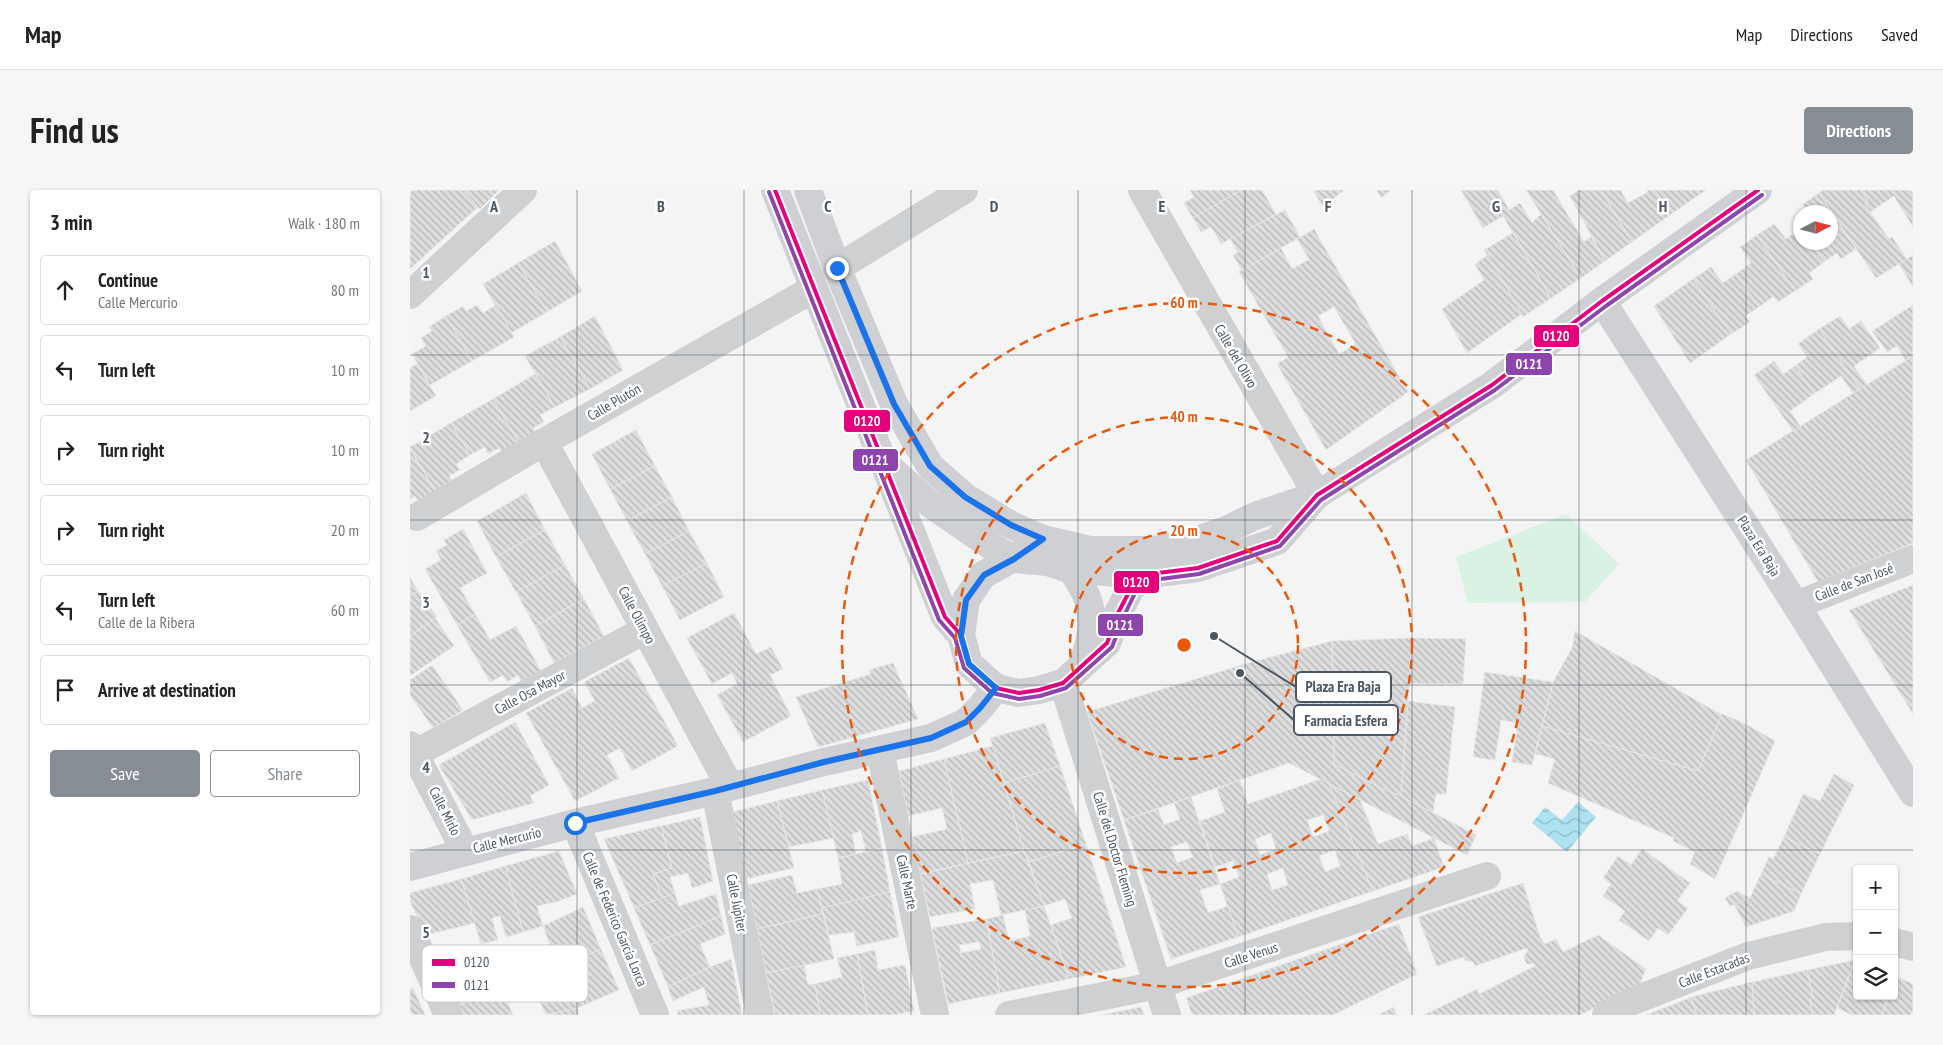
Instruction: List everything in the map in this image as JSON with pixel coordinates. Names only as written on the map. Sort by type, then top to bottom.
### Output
[{"type":"street","points":[[410,295],[524,190]]},
{"type":"street","points":[[775,190],[945,617],[961,636]]},
{"type":"street","points":[[808,190],[837,268],[894,404],[930,466],[965,497],[1011,525],[1051,541],[1090,550],[1153,550],[1189,543],[1226,530],[1255,516],[1317,495],[1492,385],[1602,301],[1758,190]]},
{"type":"street","points":[[837,268],[964,190]]},
{"type":"street","name":"Calle del Olivo","points":[[1142,190],[1317,495]]},
{"type":"street","name":"Calle Plutón","points":[[417,517],[544,442],[813,289]]},
{"type":"street","name":"Plaza Era Baja","points":[[1602,301],[1796,605],[1913,793]]},
{"type":"street","name":"Calle Olimpo","points":[[544,442],[645,630],[722,789]]},
{"type":"street","points":[[884,463],[930,503],[994,548],[1014,559],[1047,562],[1069,569],[1142,575],[1198,568],[1277,541],[1317,495]]},
{"type":"street","points":[[1051,541],[984,575],[966,600],[961,636],[969,664],[996,688],[1019,693],[1039,690],[1073,674],[1107,642],[1118,613],[1130,590],[1142,575]]},
{"type":"street","points":[[1051,541],[1080,584],[1090,604],[1092,633],[1073,674]]},
{"type":"street","name":"Calle de San José","points":[[1796,605],[1913,560]]},
{"type":"street","name":"Calle Osa Mayor","points":[[413,749],[645,630]]},
{"type":"street","name":"Calle del Doctor Fleming","points":[[1073,674],[1167,1015]]},
{"type":"street","name":"Calle Mercurio","points":[[410,867],[575,823],[722,789],[824,762],[931,738],[966,722],[996,688]]},
{"type":"street","name":"Calle Mirlo","points":[[413,749],[465,851]]},
{"type":"street","name":"Calle Marte","points":[[880,750],[935,1015]]},
{"type":"street","name":"Calle Júpiter","points":[[722,789],[760,1015]]},
{"type":"street","name":"Calle de Federico García Lorca","points":[[575,823],[655,1015]]},
{"type":"street","name":"Calle Venus","points":[[1009,1015],[1158,985],[1487,876]]},
{"type":"street","points":[[410,929],[422,956]]},
{"type":"street","name":"Calle Estacadas","points":[[1606,1015],[1636,1008],[1748,956],[1826,938],[1853,936]]},
{"type":"street","points":[[1898,943],[1913,947]]},
{"type":"street","points":[[442,1002],[448,1015]]},
{"type":"green space","points":[[1566,514],[1619,564],[1585,602],[1468,603],[1456,557]]},
{"type":"water","points":[[1578,802],[1596,817],[1567,852],[1532,823],[1545,807],[1562,820]]},
{"type":"building","points":[[410,190],[463,190],[478,207],[410,269]]},
{"type":"building","points":[[463,190],[499,190],[480,209]]},
{"type":"building","points":[[1190,190],[1241,190],[1193,218],[1184,203],[1194,197]]},
{"type":"building","points":[[1241,190],[1262,190],[1276,214],[1221,244],[1211,227],[1201,232],[1193,218]]},
{"type":"building","points":[[1313,190],[1344,190],[1323,207]]},
{"type":"building","points":[[1377,190],[1391,190],[1381,198]]},
{"type":"building","points":[[1461,190],[1488,190],[1503,216],[1483,228]]},
{"type":"building","points":[[1488,190],[1498,190],[1509,210],[1520,203],[1532,223],[1541,214],[1581,278],[1551,298]]},
{"type":"building","points":[[1526,190],[1553,190],[1584,242],[1591,237],[1605,261],[1581,278]]},
{"type":"building","points":[[1579,190],[1601,190],[1632,242],[1605,261],[1570,196]]},
{"type":"building","points":[[1601,190],[1623,190],[1621,191],[1628,203],[1648,192],[1647,190],[1655,190],[1670,215],[1632,242]]},
{"type":"building","points":[[1655,190],[1706,190],[1670,215]]},
{"type":"building","points":[[1823,190],[1861,190],[1868,202],[1865,204],[1870,212],[1889,239],[1892,237],[1907,259],[1876,278],[1838,221],[1838,205],[1827,205],[1819,193]]},
{"type":"building","points":[[1861,190],[1913,190],[1913,227],[1894,196],[1870,212],[1865,204],[1868,202]]},
{"type":"building","points":[[1819,193],[1827,205],[1804,205]]},
{"type":"building","points":[[1285,210],[1300,237],[1242,271],[1233,255],[1238,252],[1230,239]]},
{"type":"building","points":[[1838,222],[1856,249],[1841,259],[1837,253],[1824,262],[1816,250],[1838,250]]},
{"type":"building","points":[[1774,224],[1786,239],[1793,234],[1793,250],[1816,250],[1824,262],[1809,273],[1813,279],[1795,291],[1757,235]]},
{"type":"building","points":[[1314,229],[1408,392],[1326,450],[1277,364],[1288,357],[1239,272],[1281,248],[1292,269],[1309,259],[1297,239]],"holes":[[[1334,307],[1356,344],[1339,354],[1318,316]]]},
{"type":"building","points":[[1513,233],[1551,298],[1523,317],[1484,250]]},
{"type":"building","points":[[1757,235],[1795,291],[1778,302],[1774,296],[1759,307],[1736,274],[1751,263],[1740,247]]},
{"type":"building","points":[[555,241],[582,291],[547,312],[518,263]]},
{"type":"building","points":[[1488,255],[1522,314],[1467,353],[1442,309],[1484,280],[1475,264]]},
{"type":"building","points":[[1913,255],[1913,287],[1899,264]]},
{"type":"building","points":[[518,263],[547,312],[511,333],[483,284]]},
{"type":"building","points":[[1711,267],[1723,283],[1736,274],[1759,307],[1745,316],[1750,322],[1731,334],[1693,279]]},
{"type":"building","points":[[1693,279],[1731,334],[1690,363],[1654,306]]},
{"type":"building","points":[[477,305],[483,313],[496,305],[514,337],[472,361],[446,316],[463,306],[466,311]]},
{"type":"building","points":[[1913,305],[1913,356],[1906,361],[1897,346],[1887,352],[1872,331]]},
{"type":"building","points":[[446,316],[472,361],[430,385],[412,354],[426,346],[421,338],[432,331],[429,327]]},
{"type":"building","points":[[595,316],[623,370],[590,389],[560,337]]},
{"type":"building","points":[[1840,316],[1849,329],[1861,321],[1880,348],[1854,366],[1867,385],[1860,389],[1819,329]]},
{"type":"building","points":[[1819,329],[1860,389],[1853,394],[1841,376],[1814,394],[1795,366],[1807,357],[1798,344]]},
{"type":"building","points":[[560,337],[590,389],[555,407],[525,356]]},
{"type":"building","points":[[1913,356],[1913,543],[1818,582],[1746,460]]},
{"type":"building","points":[[1774,361],[1783,374],[1795,366],[1814,394],[1790,411],[1801,427],[1793,431],[1754,375]]},
{"type":"building","points":[[417,364],[436,396],[410,411],[410,368]]},
{"type":"building","points":[[535,374],[555,407],[540,415],[544,422],[533,428],[537,434],[520,445],[493,399]]},
{"type":"building","points":[[493,399],[520,445],[503,455],[499,448],[488,454],[485,447],[470,455],[451,423]]},
{"type":"building","points":[[451,423],[470,455],[456,464],[460,470],[449,476],[453,483],[436,493],[410,447]]},
{"type":"building","points":[[636,430],[655,466],[610,489],[592,454]]},
{"type":"building","points":[[410,448],[436,493],[419,503],[415,496],[410,499]]},
{"type":"building","points":[[655,466],[672,497],[627,521],[610,489]]},
{"type":"building","points":[[526,493],[545,530],[496,557],[477,521]]},
{"type":"building","points":[[672,497],[689,531],[645,554],[627,521]]},
{"type":"building","points":[[463,529],[487,573],[460,588],[475,614],[457,625],[425,569],[441,560],[436,551],[447,545],[444,540]]},
{"type":"building","points":[[545,530],[565,565],[516,592],[496,557]]},
{"type":"building","points":[[689,531],[707,563],[662,586],[645,554]]},
{"type":"building","points":[[707,563],[724,597],[680,620],[662,586]]},
{"type":"building","points":[[565,565],[584,599],[535,626],[516,592]]},
{"type":"building","points":[[410,578],[418,591],[410,596]]},
{"type":"building","points":[[1913,585],[1913,714],[1849,610]]},
{"type":"building","points":[[418,591],[437,617],[410,636],[410,596]]},
{"type":"building","points":[[584,599],[604,636],[554,663],[535,626]]},
{"type":"building","points":[[734,613],[756,654],[771,647],[783,669],[770,675],[791,716],[743,742],[717,695],[737,684],[732,673],[712,684],[687,638]]},
{"type":"building","points":[[475,614],[490,640],[516,626],[541,671],[521,682],[518,675],[507,682],[503,675],[490,682],[457,625]]},
{"type":"building","points":[[435,618],[454,646],[410,676],[410,636]]},
{"type":"building","points":[[1575,631],[1722,715],[1698,771],[1542,726],[1553,682],[1572,648]]},
{"type":"building","points":[[1412,638],[1466,639],[1463,684],[1409,683]]},
{"type":"building","points":[[1412,638],[1401,796],[1334,764],[1332,641]]},
{"type":"building","points":[[1332,641],[1334,764],[1476,835],[1467,855],[1289,763],[1124,820],[1087,712],[1252,662]]},
{"type":"building","points":[[629,658],[678,746],[632,771],[620,748],[607,755],[619,778],[575,801],[526,713],[572,688],[582,708],[595,701],[584,682]]},
{"type":"building","points":[[893,663],[918,719],[818,747],[796,697],[871,674],[869,670]]},
{"type":"building","points":[[432,665],[463,710],[433,728],[410,695],[410,680]]},
{"type":"building","points":[[1485,672],[1553,682],[1532,765],[1512,762],[1518,723],[1501,720],[1495,760],[1473,757]]},
{"type":"building","points":[[1408,701],[1455,707],[1446,794],[1436,794],[1433,813],[1401,796]]},
{"type":"building","points":[[1722,714],[1742,722],[1775,741],[1715,879],[1690,864],[1695,852],[1673,841],[1674,838],[1548,783],[1555,759],[1535,754],[1542,726],[1698,771]]},
{"type":"building","points":[[515,722],[549,785],[530,796],[534,803],[472,820],[439,765]]},
{"type":"building","points":[[1045,723],[1060,766],[1004,783],[990,738]]},
{"type":"building","points":[[993,746],[1024,851],[968,863],[944,759]]},
{"type":"building","points":[[944,759],[968,863],[920,874],[912,837],[947,829],[942,808],[908,816],[899,771]]},
{"type":"building","points":[[1060,766],[1086,844],[1029,862],[1004,783]]},
{"type":"building","points":[[1834,774],[1854,785],[1820,854],[1784,837],[1803,794],[1820,801]]},
{"type":"building","points":[[1321,779],[1329,784],[1373,891],[1238,937],[1220,884],[1239,877],[1233,861],[1215,867],[1200,821],[1225,812],[1217,789],[1240,780],[1248,804]],"holes":[[[1323,815],[1329,831],[1313,837],[1307,820]],[[1271,833],[1276,849],[1260,855],[1255,839]],[[1335,850],[1340,866],[1325,872],[1319,856]],[[1283,868],[1288,885],[1272,890],[1267,874]]]},
{"type":"building","points":[[868,780],[882,848],[866,852],[861,831],[852,834],[856,854],[838,858],[822,790]]},
{"type":"building","points":[[1329,784],[1360,800],[1378,844],[1407,834],[1412,846],[1434,838],[1444,867],[1373,891]]},
{"type":"building","points":[[822,790],[834,838],[789,847],[777,801]]},
{"type":"building","points":[[1191,797],[1220,884],[1200,890],[1208,913],[1228,906],[1238,937],[1171,959],[1124,820],[1158,809],[1164,825],[1180,819],[1174,803]],"holes":[[[1187,842],[1193,857],[1177,863],[1171,847]]]},
{"type":"building","points":[[777,801],[794,868],[746,879],[732,812]]},
{"type":"building","points":[[700,817],[713,881],[692,888],[688,873],[670,877],[675,893],[662,898],[653,874],[672,868],[661,826]]},
{"type":"building","points":[[661,826],[672,868],[653,874],[662,898],[634,908],[604,839]]},
{"type":"building","points":[[1784,837],[1820,854],[1801,894],[1761,874],[1769,857],[1773,859]]},
{"type":"building","points":[[1086,844],[1126,967],[1069,979],[1051,925],[1072,918],[1065,899],[1044,906],[1029,862]]},
{"type":"building","points":[[882,848],[890,892],[822,908],[817,889],[842,884],[838,858]]},
{"type":"building","points":[[1642,849],[1690,883],[1677,901],[1688,908],[1668,935],[1658,928],[1649,941],[1619,920],[1625,911],[1603,896],[1611,884],[1603,878],[1618,856],[1631,865]]},
{"type":"building","points":[[559,851],[577,894],[559,901],[537,906],[543,926],[523,932],[505,866]]},
{"type":"building","points":[[1024,851],[1044,906],[1001,915],[993,880],[970,884],[975,909],[930,917],[920,874]]},
{"type":"building","points":[[505,866],[523,932],[506,937],[500,916],[492,918],[498,940],[481,944],[461,879]]},
{"type":"building","points":[[1761,874],[1801,894],[1794,911],[1746,927],[1734,904],[1750,898]]},
{"type":"building","points":[[792,875],[797,893],[817,889],[823,914],[757,929],[748,885]]},
{"type":"building","points":[[461,879],[475,923],[426,935],[410,901],[410,893]]},
{"type":"building","points":[[1523,883],[1540,937],[1545,944],[1556,939],[1563,952],[1598,935],[1646,969],[1639,986],[1580,1015],[1490,1015],[1479,994],[1535,966],[1535,964],[1527,964],[1525,961],[1524,956],[1528,951],[1527,948],[1475,966],[1473,962],[1466,961],[1463,957],[1437,966],[1418,917]]},
{"type":"building","points":[[1737,891],[1750,898],[1730,906],[1725,898]]},
{"type":"building","points":[[890,892],[899,937],[857,946],[854,932],[829,935],[822,908]]},
{"type":"building","points":[[675,893],[679,906],[716,894],[721,916],[650,945],[634,908]]},
{"type":"building","points":[[1044,906],[1069,979],[1000,993],[986,919],[1003,915],[1009,941],[1030,936],[1025,910]]},
{"type":"building","points":[[583,907],[601,949],[588,955],[588,945],[550,945],[543,926]]},
{"type":"building","points":[[823,914],[834,959],[766,973],[757,929]]},
{"type":"building","points":[[721,916],[725,934],[700,944],[710,967],[668,987],[650,945]]},
{"type":"building","points":[[986,919],[1000,993],[948,1004],[932,928]],"holes":[[[979,942],[981,949],[961,953],[959,945]]]},
{"type":"building","points":[[1399,924],[1417,974],[1333,1015],[1192,1015],[1186,998]]},
{"type":"building","points":[[601,949],[619,990],[577,1008],[546,1015],[540,1002],[588,1002],[588,955]]},
{"type":"building","points":[[875,950],[878,970],[905,965],[914,1011],[894,1015],[868,1015],[857,954]]},
{"type":"building","points":[[857,954],[868,1015],[820,1015],[815,984],[842,977],[837,958]]},
{"type":"building","points":[[731,959],[742,1015],[678,1015],[677,1011],[709,1005],[704,987],[673,1001],[668,987]]},
{"type":"building","points":[[1853,960],[1853,965],[1834,1015],[1812,1015],[1810,999],[1813,998],[1807,970]]},
{"type":"building","points":[[804,965],[808,985],[815,984],[820,1015],[775,1015],[766,973]]},
{"type":"building","points":[[1853,965],[1853,1000],[1888,1000],[1882,1015],[1852,1015],[1837,1008]]},
{"type":"building","points":[[1807,970],[1813,998],[1810,999],[1812,1015],[1754,1015],[1752,982]]},
{"type":"building","points":[[1898,977],[1913,984],[1913,1015],[1882,1015],[1888,1000],[1898,1000]]},
{"type":"building","points":[[1752,982],[1754,1015],[1697,1015],[1691,997]]},
{"type":"building","points":[[413,988],[425,1015],[410,1015],[410,989]]},
{"type":"building","points":[[1477,989],[1490,1015],[1424,1015]]},
{"type":"building","points":[[1691,997],[1697,1015],[1645,1015],[1677,1003]]},
{"type":"building","points":[[456,1002],[467,1002],[458,1006]]},
{"type":"building","points":[[467,1002],[510,1002],[508,1003],[513,1015],[462,1015],[458,1006]]},
{"type":"building","points":[[1141,1007],[1144,1015],[1101,1015]]},
{"type":"building","points":[[1393,1007],[1397,1015],[1379,1015]]},
{"type":"building","points":[[577,1008],[579,1015],[548,1015],[553,1014]]},
{"type":"transit line","name":"0120","points":[[775,190],[945,617],[961,635],[969,664],[996,688],[1019,693],[1039,690],[1063,683],[1107,643],[1118,613],[1130,590],[1142,575],[1198,568],[1277,541],[1317,495],[1492,385],[1602,301],[1758,190]]},
{"type":"transit line","name":"0121","points":[[769,192],[939,620],[955,638],[964,668],[992,693],[1019,699],[1040,696],[1066,688],[1112,647],[1135,593],[1145,581],[1199,574],[1280,546],[1321,500],[1495,390],[1606,306],[1762,195]]},
{"type":"place","name":"Plaza Era Baja","points":[[1214,636]]},
{"type":"place","name":"Farmacia Esfera","points":[[1240,673]]},
{"type":"route","points":[[575,823],[715,791],[824,762],[931,738],[966,722],[996,688],[969,664],[961,636],[966,600],[984,575],[1014,559],[1043,539],[1011,525],[965,497],[930,466],[894,404],[837,268]]}]
